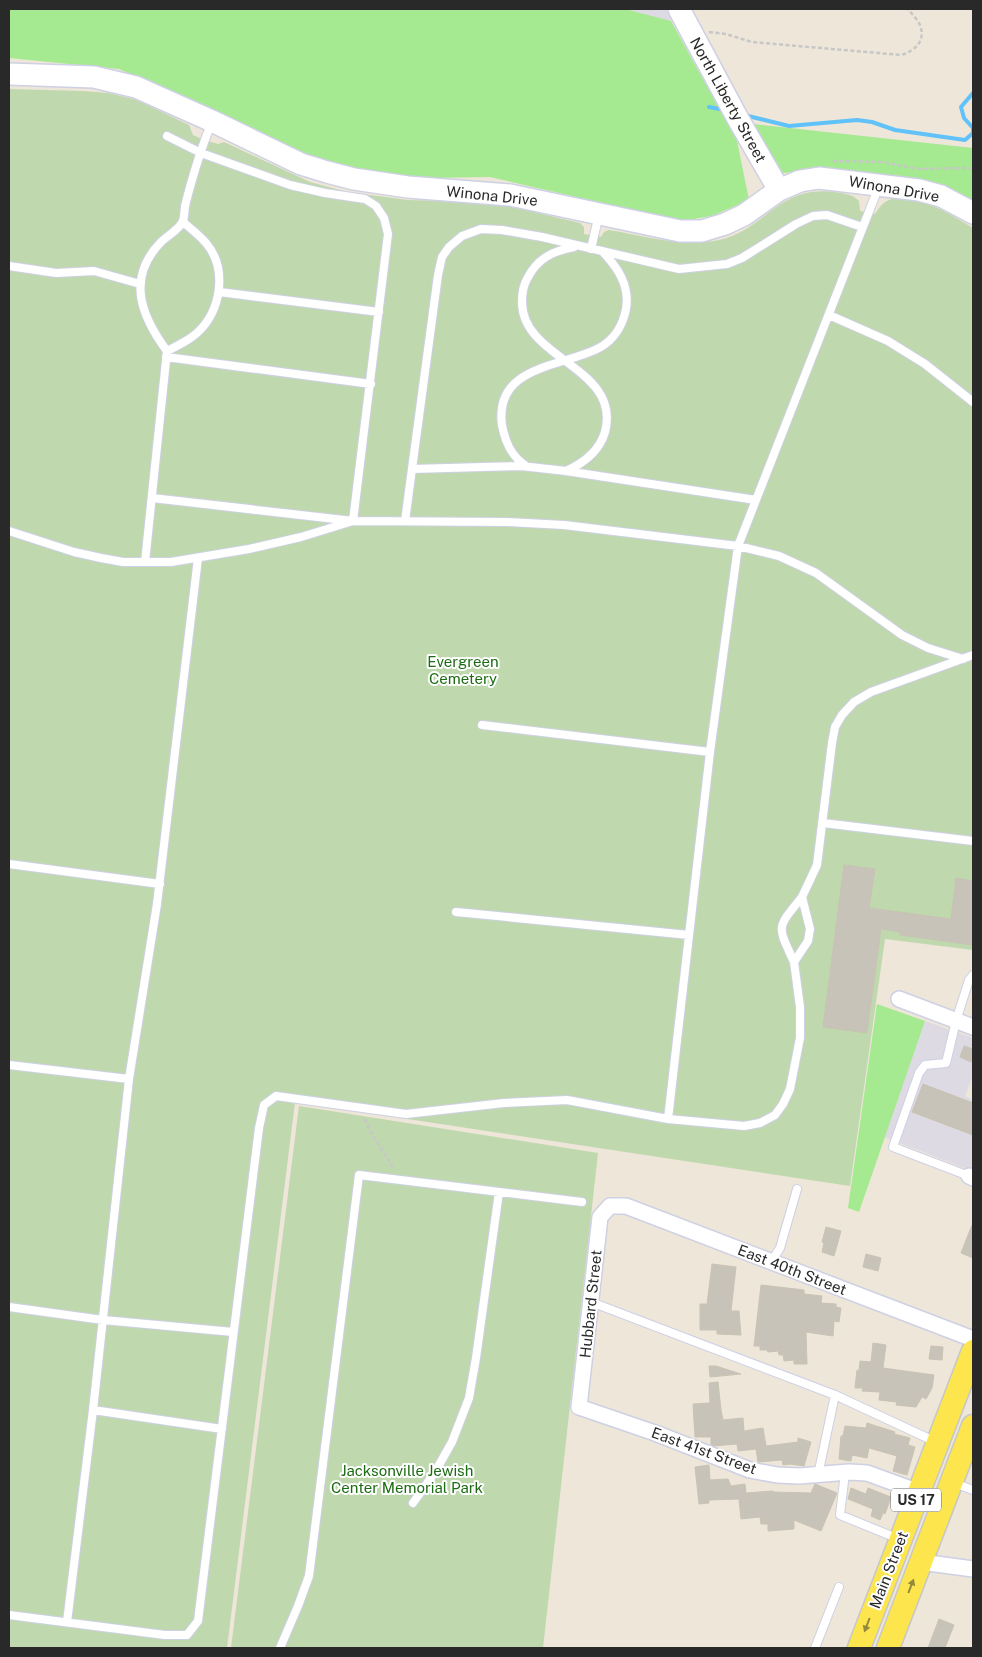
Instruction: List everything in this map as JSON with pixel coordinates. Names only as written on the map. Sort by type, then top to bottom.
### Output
[{"type":"main road","name":"Main Street","points":[[858,1648],[973,1351]]},
{"type":"main road","points":[[921,1562],[916,1540],[949,1449],[964,1376]]},
{"type":"main road","name":"Main Street","points":[[888,1648],[973,1426]]},
{"type":"street","name":"North Liberty Street","points":[[679,9],[738,119],[779,190]]},
{"type":"street","name":"Winona Drive","points":[[9,74],[94,77],[136,87],[301,164],[354,179],[408,187],[510,194],[680,231],[702,231],[725,224],[744,214],[779,190],[800,181],[819,178],[919,190],[941,196],[973,213]]},
{"type":"street","points":[[899,999],[973,1027]]},
{"type":"street","name":"East 40th Street","points":[[610,1206],[626,1206],[973,1339]]},
{"type":"street","name":"Hubbard Street","points":[[579,1406],[600,1217],[610,1206]]},
{"type":"street","name":"East 41st Street","points":[[579,1406],[750,1470],[777,1475],[867,1473],[918,1492]]},
{"type":"street","points":[[921,1562],[973,1569]]},
{"type":"lane","points":[[145,562],[167,354],[150,326],[144,311],[140,284],[145,264],[153,252],[183,222],[185,204],[200,153],[212,121]]},
{"type":"lane","points":[[167,136],[200,153],[290,185],[365,199],[376,206],[384,218],[388,234],[353,521]]},
{"type":"lane","points":[[668,1119],[710,752],[738,546],[879,184]]},
{"type":"lane","points":[[590,249],[599,213]]},
{"type":"lane","points":[[405,521],[438,275],[442,257],[449,247],[462,236],[481,229],[502,230],[679,269],[727,264],[742,258],[796,224],[813,216],[827,215],[862,227]]},
{"type":"lane","points":[[167,354],[197,333],[210,316],[219,292],[219,273],[215,257],[207,244],[183,222]]},
{"type":"lane","points":[[566,471],[581,464],[597,449],[603,439],[606,406],[595,388],[580,372],[539,340],[530,329],[524,317],[522,296],[525,282],[540,260],[552,253],[578,246]]},
{"type":"lane","points":[[528,467],[514,457],[504,435],[502,421],[505,402],[514,384],[525,375],[537,369],[600,348],[610,341],[618,330],[624,318],[627,304],[626,289],[615,264],[602,252]]},
{"type":"lane","points":[[9,266],[56,272],[94,271],[140,284]]},
{"type":"lane","points":[[219,292],[379,312]]},
{"type":"lane","points":[[829,315],[888,341],[925,364],[973,402]]},
{"type":"lane","points":[[167,354],[371,384]]},
{"type":"lane","points":[[412,469],[528,467],[756,500]]},
{"type":"lane","points":[[152,498],[353,521],[507,522],[564,525],[738,546],[778,556],[809,570],[839,589],[902,635],[928,648],[963,659]]},
{"type":"lane","points":[[9,532],[101,558],[123,562],[171,562],[249,549],[353,521]]},
{"type":"lane","points":[[67,1622],[93,1410],[129,1079],[160,884],[198,558]]},
{"type":"lane","points":[[9,1615],[165,1635],[187,1635],[198,1621],[259,1128],[264,1105],[276,1096],[406,1114],[504,1103],[566,1100],[668,1119],[744,1126],[760,1123],[775,1115],[783,1104],[790,1088],[800,1038],[800,1007],[794,962],[781,933],[783,920],[802,897],[817,865],[835,727],[842,715],[854,702],[870,692],[973,655]]},
{"type":"lane","points":[[482,725],[710,752]]},
{"type":"lane","points":[[823,823],[973,841]]},
{"type":"lane","points":[[9,864],[160,884]]},
{"type":"lane","points":[[794,962],[808,941],[810,929],[802,897]]},
{"type":"lane","points":[[456,912],[688,935]]},
{"type":"lane","points":[[971,1177],[893,1147],[919,1073],[925,1065],[946,1063],[956,1021],[969,980],[973,975]]},
{"type":"lane","points":[[9,1065],[129,1079]]},
{"type":"lane","points":[[280,1648],[309,1576],[359,1175],[582,1202]]},
{"type":"lane","points":[[771,1262],[780,1248],[797,1189]]},
{"type":"lane","points":[[413,1503],[435,1472],[452,1442],[469,1398],[499,1192]]},
{"type":"lane","points":[[591,1302],[835,1395],[938,1443]]},
{"type":"lane","points":[[9,1307],[103,1320],[233,1332]]},
{"type":"lane","points":[[818,1475],[835,1395]]},
{"type":"lane","points":[[93,1410],[222,1429]]},
{"type":"lane","points":[[845,1473],[840,1515],[900,1540]]},
{"type":"lane","points":[[952,1482],[973,1490]]},
{"type":"lane","points":[[816,1648],[839,1587]]},
{"type":"path","points":[[703,32],[726,34],[752,42],[901,55],[910,52],[917,46],[922,36],[920,24],[908,9]]},
{"type":"path","points":[[831,162],[883,162],[918,168],[973,169]]},
{"type":"path","points":[[363,1108],[369,1129],[402,1180]]},
{"type":"shaded area","points":[[625,9],[667,9],[671,21],[670,21]]},
{"type":"shaded area","points":[[925,1021],[973,1038],[973,1075],[965,1096],[973,1100],[973,1171],[884,1137]]},
{"type":"green space","points":[[9,9],[625,9],[671,21],[737,141],[749,200],[712,216],[681,221],[490,177],[424,178],[347,168],[307,154],[119,69],[9,58]]},
{"type":"green space","name":"Evergreen Cemetery","points":[[9,89],[108,93],[137,100],[189,125],[193,135],[218,144],[224,142],[310,182],[347,192],[408,200],[476,202],[508,206],[580,223],[584,227],[584,234],[601,237],[604,232],[609,230],[677,242],[691,243],[719,240],[735,235],[749,227],[785,201],[799,195],[815,192],[846,194],[859,201],[860,211],[875,214],[889,200],[909,198],[932,206],[973,228],[973,950],[885,939],[850,1186],[295,1102],[227,1648],[9,1648]]},
{"type":"green space","points":[[753,124],[973,148],[973,206],[814,170],[783,173]]},
{"type":"green space","points":[[877,1004],[925,1021],[859,1212],[848,1208]]},
{"type":"green space","name":"Jacksonville Jewish Center Memorial Park","points":[[299,1106],[598,1153],[543,1648],[231,1648]]},
{"type":"building","points":[[844,865],[875,869],[869,908],[951,919],[956,878],[973,881],[973,945],[900,935],[900,932],[881,929],[867,1033],[823,1027]]},
{"type":"building","points":[[964,1046],[973,1049],[971,1062],[960,1057]]},
{"type":"building","points":[[923,1084],[973,1103],[973,1135],[912,1112]]},
{"type":"building","points":[[973,1225],[973,1258],[961,1253]]},
{"type":"building","points":[[826,1227],[841,1231],[834,1256],[822,1252],[824,1243],[822,1242]]},
{"type":"building","points":[[866,1254],[881,1258],[878,1271],[863,1267]]},
{"type":"building","points":[[712,1264],[736,1267],[731,1311],[739,1311],[741,1335],[717,1334],[717,1330],[700,1330],[700,1304],[707,1304]]},
{"type":"building","points":[[761,1285],[804,1290],[804,1294],[822,1296],[821,1303],[836,1304],[836,1307],[841,1308],[839,1322],[834,1321],[833,1336],[806,1332],[807,1364],[794,1364],[794,1360],[784,1361],[783,1355],[779,1355],[778,1351],[768,1352],[767,1350],[760,1350],[760,1346],[754,1346]]},
{"type":"building","points":[[873,1343],[886,1345],[883,1368],[934,1375],[932,1388],[926,1399],[922,1397],[916,1407],[896,1405],[897,1402],[879,1400],[880,1392],[862,1391],[863,1388],[855,1388],[860,1361],[871,1362]]},
{"type":"building","points":[[931,1346],[943,1347],[942,1360],[929,1359]]},
{"type":"building","points":[[709,1366],[716,1366],[741,1374],[710,1377]]},
{"type":"building","points":[[718,1382],[723,1420],[743,1418],[744,1431],[763,1428],[766,1446],[798,1442],[798,1438],[811,1442],[804,1466],[783,1465],[782,1460],[758,1462],[756,1449],[738,1451],[737,1444],[713,1446],[711,1445],[711,1437],[695,1437],[693,1404],[710,1403],[709,1383]]},
{"type":"building","points":[[867,1423],[910,1438],[908,1445],[915,1447],[907,1475],[893,1471],[897,1456],[869,1448],[867,1458],[852,1455],[851,1461],[839,1459],[841,1436],[843,1436],[845,1426],[866,1428]]},
{"type":"building","points":[[709,1465],[710,1480],[728,1479],[731,1486],[745,1484],[746,1493],[773,1491],[811,1493],[815,1484],[837,1493],[821,1531],[794,1520],[794,1529],[768,1531],[768,1524],[761,1524],[760,1517],[741,1519],[739,1499],[709,1500],[709,1503],[699,1504],[695,1467]]},
{"type":"building","points":[[851,1488],[866,1494],[868,1488],[891,1497],[885,1514],[883,1513],[880,1520],[871,1516],[873,1509],[848,1499]]},
{"type":"building","points":[[939,1619],[954,1625],[945,1648],[928,1648]]},
{"type":"waterway","points":[[744,115],[789,126],[857,120],[872,122],[895,130],[965,140],[973,133],[973,128],[964,118],[961,107],[973,93]]},
{"type":"waterway","points":[[709,107],[725,110]]}]
